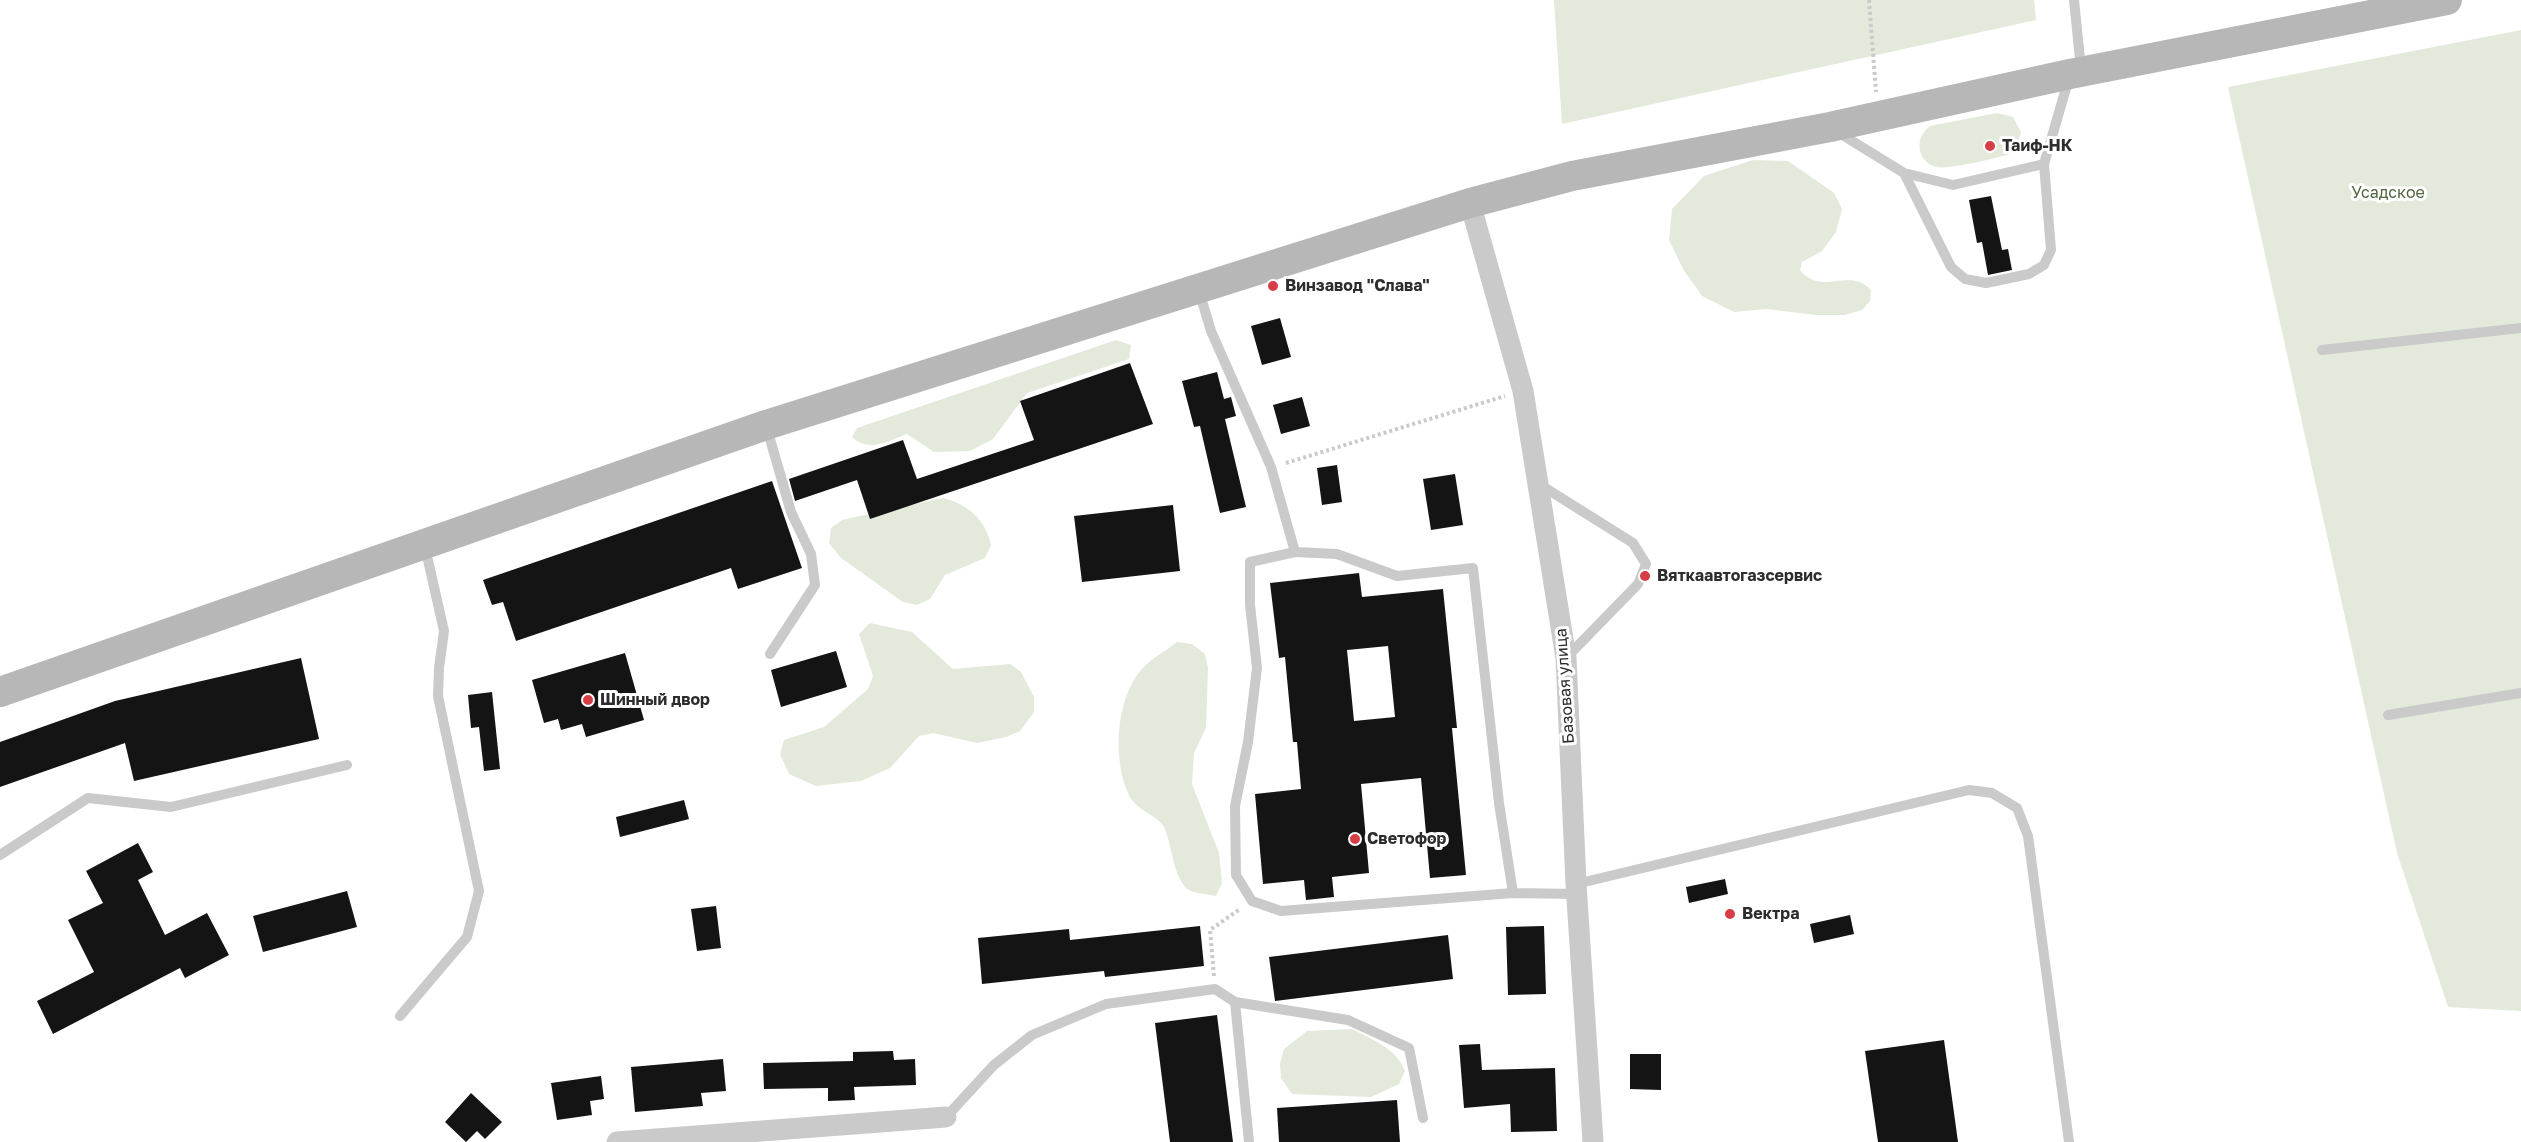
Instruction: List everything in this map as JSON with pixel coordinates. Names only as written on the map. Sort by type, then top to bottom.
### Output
[{"type":"main road","points":[[0,692],[766,425],[1470,203],[1572,176],[1830,127],[2076,73],[2447,0]]},
{"type":"street","name":"Базовая улица","points":[[1470,203],[1523,391],[1566,658],[1576,889],[1593,1142]]},
{"type":"street","points":[[616,1142],[946,1118]]},
{"type":"lane","points":[[1904,173],[1951,267],[1965,279],[1986,283],[2029,274],[2044,265],[2052,250],[2044,164],[2076,73],[2074,0]]},
{"type":"lane","points":[[1830,127],[1904,173],[1953,185],[2044,164]]},
{"type":"lane","points":[[1199,289],[1211,331],[1271,467],[1295,552]]},
{"type":"lane","points":[[2322,350],[2521,328]]},
{"type":"lane","points":[[766,425],[791,512],[811,555],[815,585],[770,654]]},
{"type":"lane","points":[[1539,484],[1633,543],[1646,564],[1638,584],[1566,658]]},
{"type":"lane","points":[[400,1016],[467,937],[479,891],[438,696],[444,632],[424,544]]},
{"type":"lane","points":[[1513,893],[1499,803],[1473,568],[1397,576],[1337,554],[1295,552],[1250,562],[1250,605],[1257,668],[1248,742],[1235,806],[1236,875],[1252,901],[1281,911],[1576,889],[1969,790],[1992,793],[2017,808],[2028,836],[2069,1142]]},
{"type":"lane","points":[[2388,715],[2521,693]]},
{"type":"lane","points":[[0,855],[88,798],[171,807],[347,765]]},
{"type":"lane","points":[[946,1118],[994,1065],[1032,1035],[1106,1004],[1215,989],[1235,1002],[1348,1020],[1409,1048],[1423,1118]]},
{"type":"lane","points":[[1235,1002],[1249,1142]]},
{"type":"path","points":[[1869,0],[1878,117]]},
{"type":"path","points":[[1271,467],[1523,391]]},
{"type":"path","points":[[1215,989],[1210,930],[1252,901]]},
{"type":"green space","points":[[1554,0],[2034,0],[2036,20],[1562,124]]},
{"type":"green space","name":"Усадское","points":[[2521,30],[2521,1011],[2448,1007],[2397,853],[2228,87]]},
{"type":"green space","points":[[1997,113],[2013,117],[2021,132],[2017,148],[2010,154],[1951,167],[1930,165],[1922,157],[1920,140],[1930,126]]},
{"type":"green space","points":[[1753,160],[1788,161],[1834,193],[1842,209],[1836,232],[1822,251],[1802,262],[1800,270],[1808,278],[1817,281],[1845,280],[1863,283],[1871,290],[1870,301],[1862,310],[1845,315],[1816,315],[1766,309],[1734,312],[1702,296],[1683,269],[1669,240],[1672,209],[1704,176]]},
{"type":"green space","points":[[1116,340],[1131,345],[1129,359],[1027,393],[993,439],[970,451],[934,452],[907,434],[872,445],[858,442],[852,437],[857,428]]},
{"type":"green space","points":[[943,498],[960,504],[974,514],[985,528],[991,545],[985,558],[945,575],[930,599],[917,605],[903,602],[841,558],[829,543],[831,528],[842,520]]},
{"type":"green space","points":[[870,623],[912,632],[953,669],[1010,664],[1021,672],[1034,697],[1034,712],[1020,731],[1006,737],[977,743],[933,733],[919,736],[890,768],[861,781],[816,786],[789,774],[780,754],[784,740],[824,727],[868,689],[873,676],[859,634]]},
{"type":"green space","points":[[1177,642],[1192,644],[1205,654],[1208,668],[1206,728],[1194,753],[1192,784],[1219,853],[1222,883],[1216,896],[1189,890],[1184,885],[1176,870],[1164,827],[1130,797],[1120,767],[1121,714],[1132,683],[1145,666]]},
{"type":"green space","points":[[1352,1029],[1376,1041],[1396,1056],[1405,1071],[1399,1084],[1371,1097],[1292,1094],[1281,1078],[1280,1064],[1284,1049],[1307,1031]]},
{"type":"building","points":[[1991,196],[2002,250],[2008,249],[2012,270],[1988,275],[1982,242],[1977,243],[1969,200]]},
{"type":"building","points":[[1280,318],[1291,357],[1262,365],[1251,326]]},
{"type":"building","points":[[1130,363],[1153,424],[870,519],[857,480],[795,501],[789,479],[903,440],[917,479],[1034,440],[1020,401]]},
{"type":"building","points":[[1217,372],[1224,399],[1231,397],[1236,416],[1225,419],[1246,507],[1220,513],[1200,426],[1194,427],[1182,381]]},
{"type":"building","points":[[1302,397],[1310,426],[1281,434],[1273,405]]},
{"type":"building","points":[[1337,465],[1342,502],[1322,505],[1317,468]]},
{"type":"building","points":[[1455,474],[1463,525],[1431,530],[1423,479]]},
{"type":"building","points":[[772,481],[802,568],[738,589],[731,568],[516,641],[503,602],[492,605],[483,580]]},
{"type":"building","points":[[1173,505],[1180,571],[1082,582],[1074,516]]},
{"type":"building","points":[[1359,573],[1362,597],[1443,589],[1457,728],[1452,728],[1466,875],[1430,878],[1421,778],[1361,784],[1369,873],[1332,877],[1334,897],[1306,900],[1304,880],[1263,884],[1255,794],[1301,789],[1297,742],[1293,742],[1285,657],[1279,658],[1270,583]],"holes":[[[1388,646],[1395,717],[1354,721],[1347,650]]]},
{"type":"building","points":[[836,651],[847,687],[781,707],[771,670]]},
{"type":"building","name":"Шинный двор","points":[[625,653],[644,720],[586,737],[582,724],[561,730],[558,719],[544,723],[532,680]]},
{"type":"building","points":[[301,658],[319,739],[134,781],[125,743],[0,787],[0,742],[115,701]]},
{"type":"building","points":[[492,692],[500,769],[484,771],[479,727],[471,728],[468,695]]},
{"type":"building","points":[[684,800],[689,819],[620,837],[616,817]]},
{"type":"building","points":[[138,843],[153,872],[138,880],[165,935],[207,913],[229,955],[185,978],[180,968],[53,1034],[37,1001],[94,972],[68,920],[103,903],[86,871]]},
{"type":"building","points":[[1725,879],[1728,894],[1689,903],[1686,887]]},
{"type":"building","points":[[347,891],[357,927],[263,952],[253,916]]},
{"type":"building","points":[[716,906],[721,948],[697,951],[691,909]]},
{"type":"building","points":[[1850,915],[1854,934],[1814,943],[1810,924]]},
{"type":"building","points":[[1200,926],[1204,966],[1105,977],[1104,971],[982,984],[978,938],[1069,929],[1070,940]]},
{"type":"building","points":[[1544,926],[1546,994],[1508,995],[1506,927]]},
{"type":"building","points":[[1448,935],[1453,979],[1275,1001],[1269,957]]},
{"type":"building","points":[[1217,1015],[1233,1142],[1170,1142],[1155,1023]]},
{"type":"building","points":[[1944,1040],[1958,1142],[1878,1142],[1865,1051]]},
{"type":"building","points":[[1480,1044],[1482,1070],[1555,1068],[1557,1131],[1511,1132],[1510,1104],[1464,1108],[1459,1045]]},
{"type":"building","points":[[893,1051],[894,1060],[915,1059],[916,1085],[854,1087],[855,1100],[828,1101],[828,1088],[764,1089],[763,1063],[853,1061],[853,1052]]},
{"type":"building","points":[[1630,1054],[1661,1054],[1661,1090],[1630,1089]]},
{"type":"building","points":[[723,1059],[726,1091],[701,1093],[703,1106],[635,1112],[631,1067]]},
{"type":"building","points":[[601,1076],[604,1099],[590,1101],[592,1115],[557,1120],[551,1083]]},
{"type":"building","points":[[471,1093],[502,1122],[485,1139],[477,1131],[466,1142],[445,1122]]},
{"type":"building","points":[[1397,1100],[1400,1142],[1279,1142],[1277,1108]]},
{"type":"place","name":"Таиф-НК","points":[[1990,146]]},
{"type":"place","name":"Винзавод \"Слава\"","points":[[1273,286]]},
{"type":"place","name":"Вяткаавтогазсервис","points":[[1645,576]]},
{"type":"place","name":"Шинный двор","points":[[588,700]]},
{"type":"place","name":"Светофор","points":[[1355,839]]},
{"type":"place","name":"Вектра","points":[[1730,914]]}]
